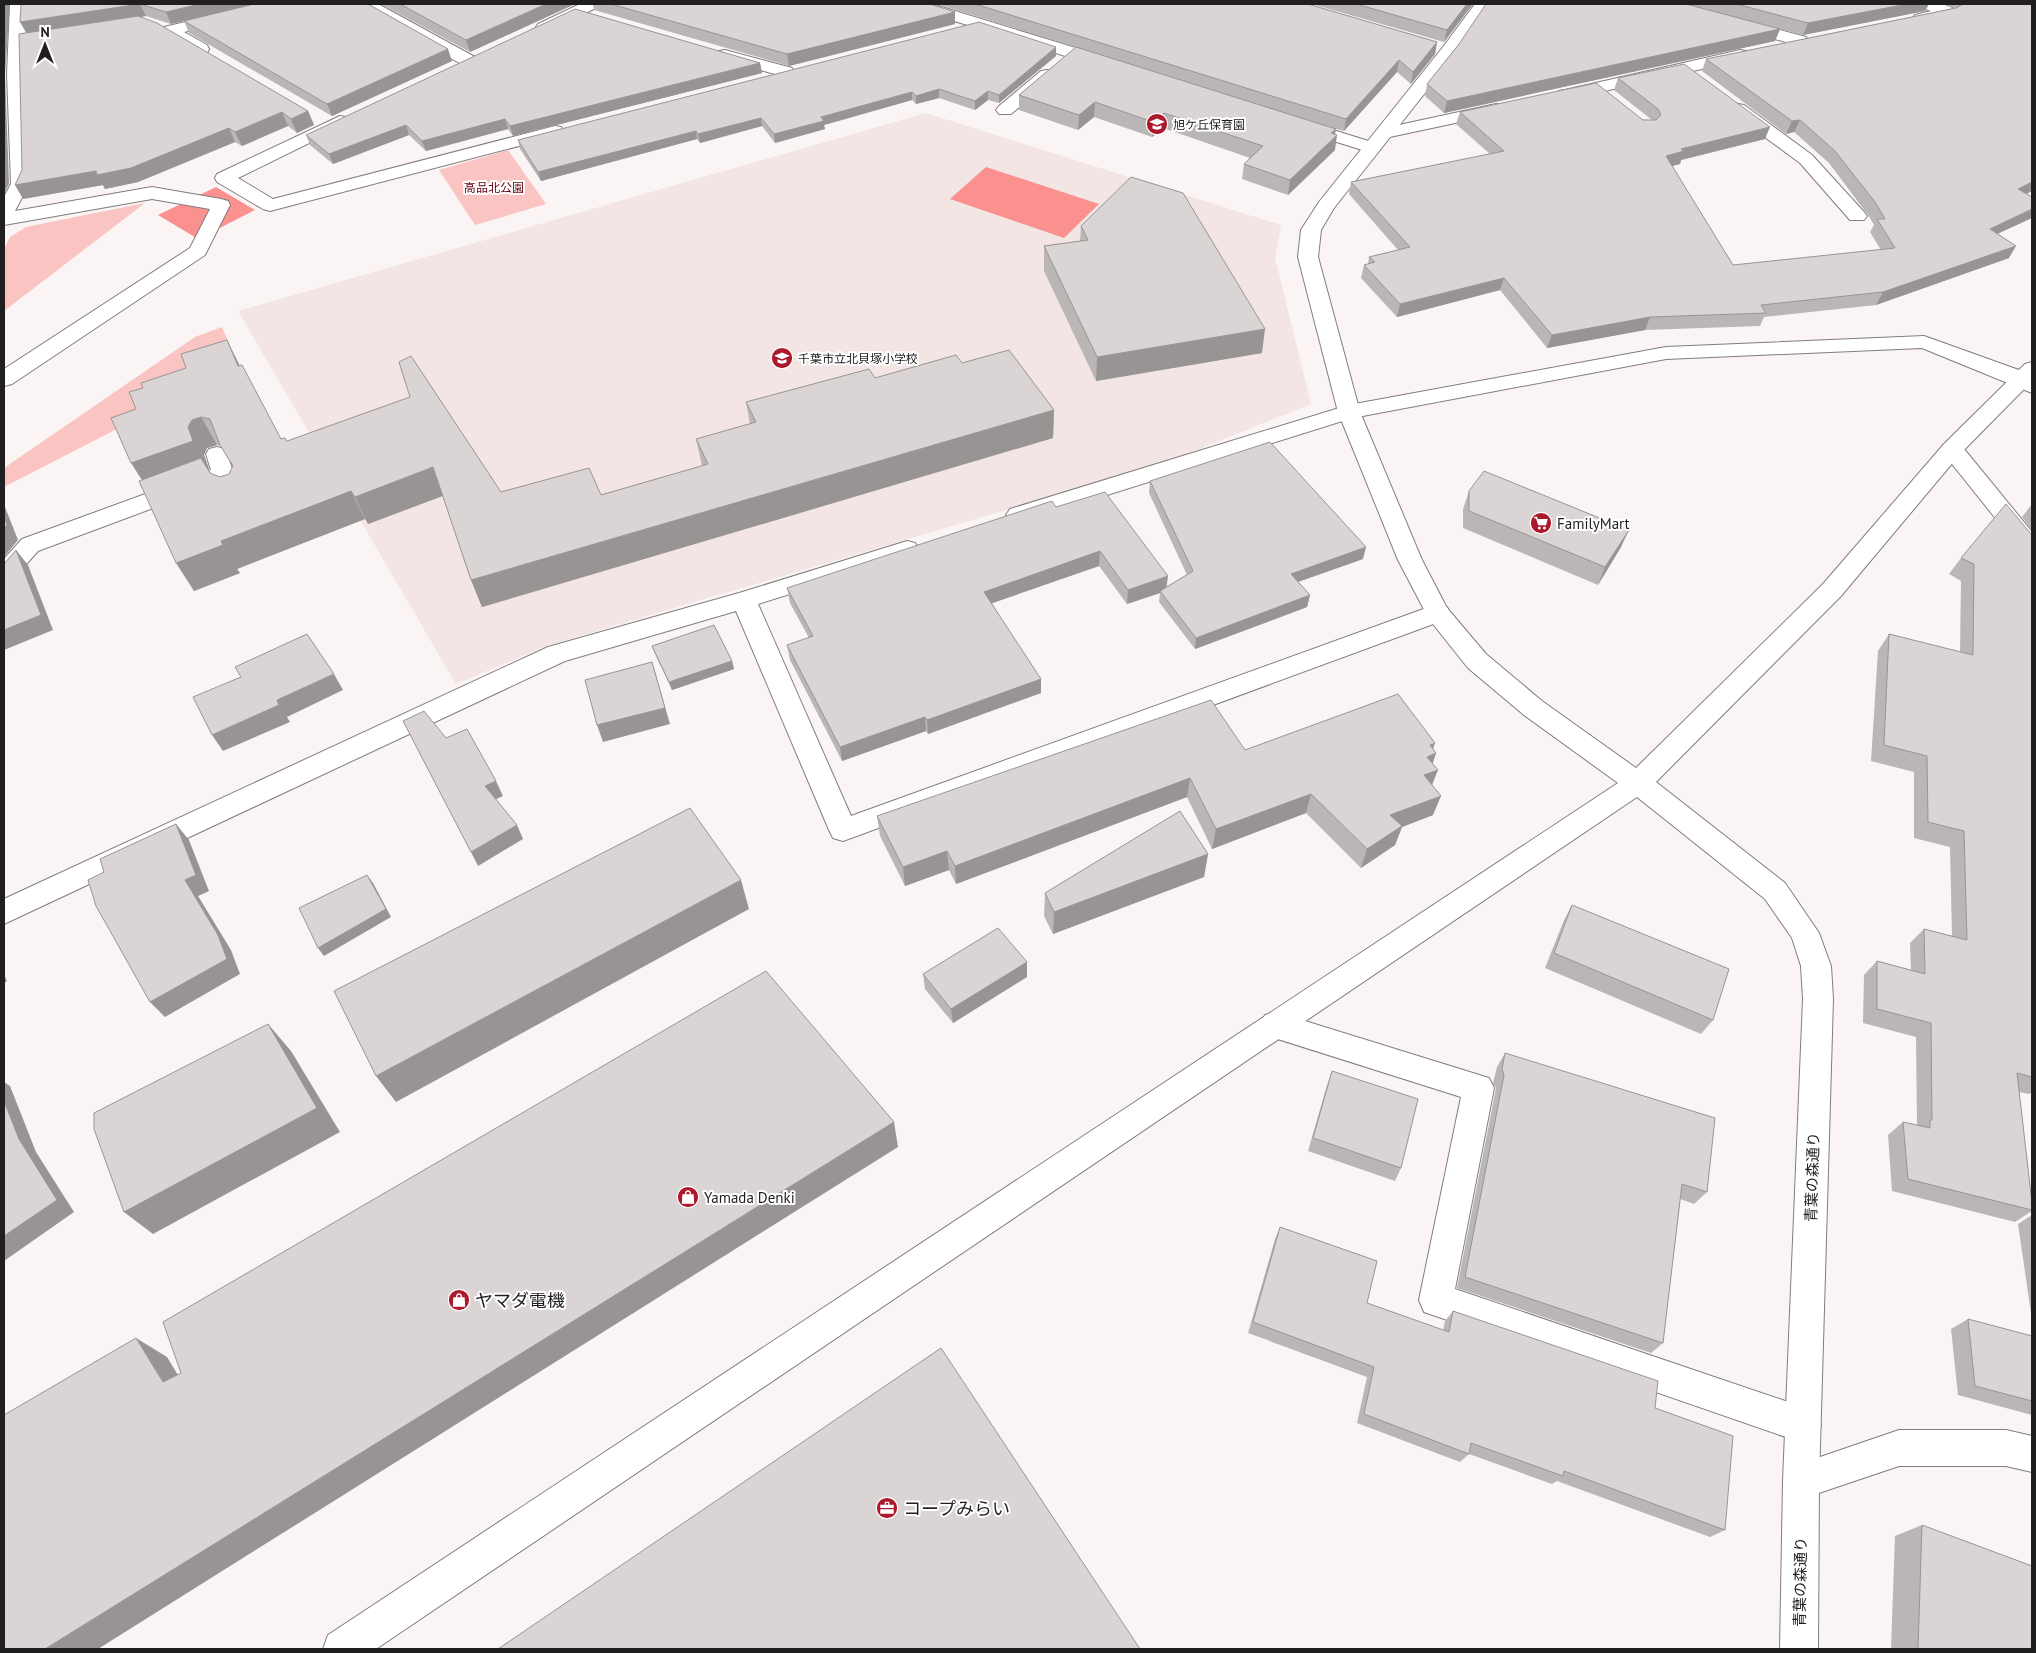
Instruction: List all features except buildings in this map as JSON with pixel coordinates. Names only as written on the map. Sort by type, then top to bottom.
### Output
[{"type":"street","points":[[4,214],[20,184],[10,75],[17,42],[18,4]]},
{"type":"street","points":[[212,56],[162,28],[281,4]]},
{"type":"street","points":[[366,4],[468,61]]},
{"type":"street","points":[[916,4],[977,18],[1120,68]]},
{"type":"street","name":"青葉の森通り","points":[[1483,4],[1439,49],[1379,140],[1326,206],[1311,230],[1308,257],[1349,412],[1410,560],[1438,613],[1477,661],[1532,708],[1638,783],[1775,891],[1805,933],[1816,966],[1818,1008],[1801,1480],[1800,1649]]},
{"type":"street","points":[[1904,21],[1950,12],[1926,4]]},
{"type":"street","points":[[531,32],[576,12],[594,11]]},
{"type":"street","points":[[944,33],[977,18]]},
{"type":"street","points":[[1726,21],[1800,41]]},
{"type":"street","points":[[1550,98],[1605,93],[1683,68],[1819,38]]},
{"type":"street","points":[[17,42],[35,39]]},
{"type":"street","points":[[710,50],[786,72]]},
{"type":"street","points":[[451,69],[486,53]]},
{"type":"street","points":[[1005,110],[1074,53]]},
{"type":"street","points":[[758,80],[805,68]]},
{"type":"street","points":[[1683,68],[1698,80]]},
{"type":"street","points":[[1721,96],[1806,159],[1857,216]]},
{"type":"street","points":[[1288,121],[1379,140],[1511,106]]},
{"type":"street","points":[[357,113],[224,178],[270,205],[576,126]]},
{"type":"street","points":[[314,115],[331,125]]},
{"type":"street","points":[[4,219],[152,193],[221,205],[198,251],[4,379]]},
{"type":"street","points":[[342,1649],[1638,783],[1832,590],[1952,449],[2029,378],[1924,342],[1666,353],[1349,412],[999,521]]},
{"type":"street","points":[[1952,449],[2032,548]]},
{"type":"street","points":[[4,574],[30,545],[220,464],[236,495]]},
{"type":"street","points":[[4,912],[556,654],[744,600],[933,542]]},
{"type":"street","points":[[744,600],[843,830],[1438,613]]},
{"type":"street","points":[[1276,1025],[1478,1088],[1436,1300],[1803,1425]]},
{"type":"street","points":[[1801,1480],[1899,1448],[2006,1448],[2032,1454]]},
{"type":"shaded area","name":"千葉市立北貝塚小学校","points":[[926,113],[1281,225],[1275,258],[1311,404],[1159,465],[549,645],[456,684],[238,311]]},
{"type":"shaded area","points":[[986,167],[1099,204],[1064,238],[950,199]]},
{"type":"shaded area","points":[[216,187],[255,210],[198,239],[158,215]]},
{"type":"green space","name":"高品北公園","points":[[508,150],[546,204],[475,225],[439,170]]},
{"type":"green space","points":[[145,203],[4,311],[4,249],[10,237],[26,227]]},
{"type":"green space","points":[[222,327],[231,348],[181,386],[113,431],[4,487],[4,468],[195,337]]},
{"type":"place","name":"旭ケ丘保育園","points":[[1157,124]]},
{"type":"place","name":"千葉市立北貝塚小学校","points":[[782,358]]},
{"type":"place","name":"FamilyMart","points":[[1541,523]]},
{"type":"place","name":"Yamada Denki","points":[[688,1197]]},
{"type":"place","name":"ヤマダ電機","points":[[459,1300]]},
{"type":"place","name":"コープみらい","points":[[887,1508]]}]
